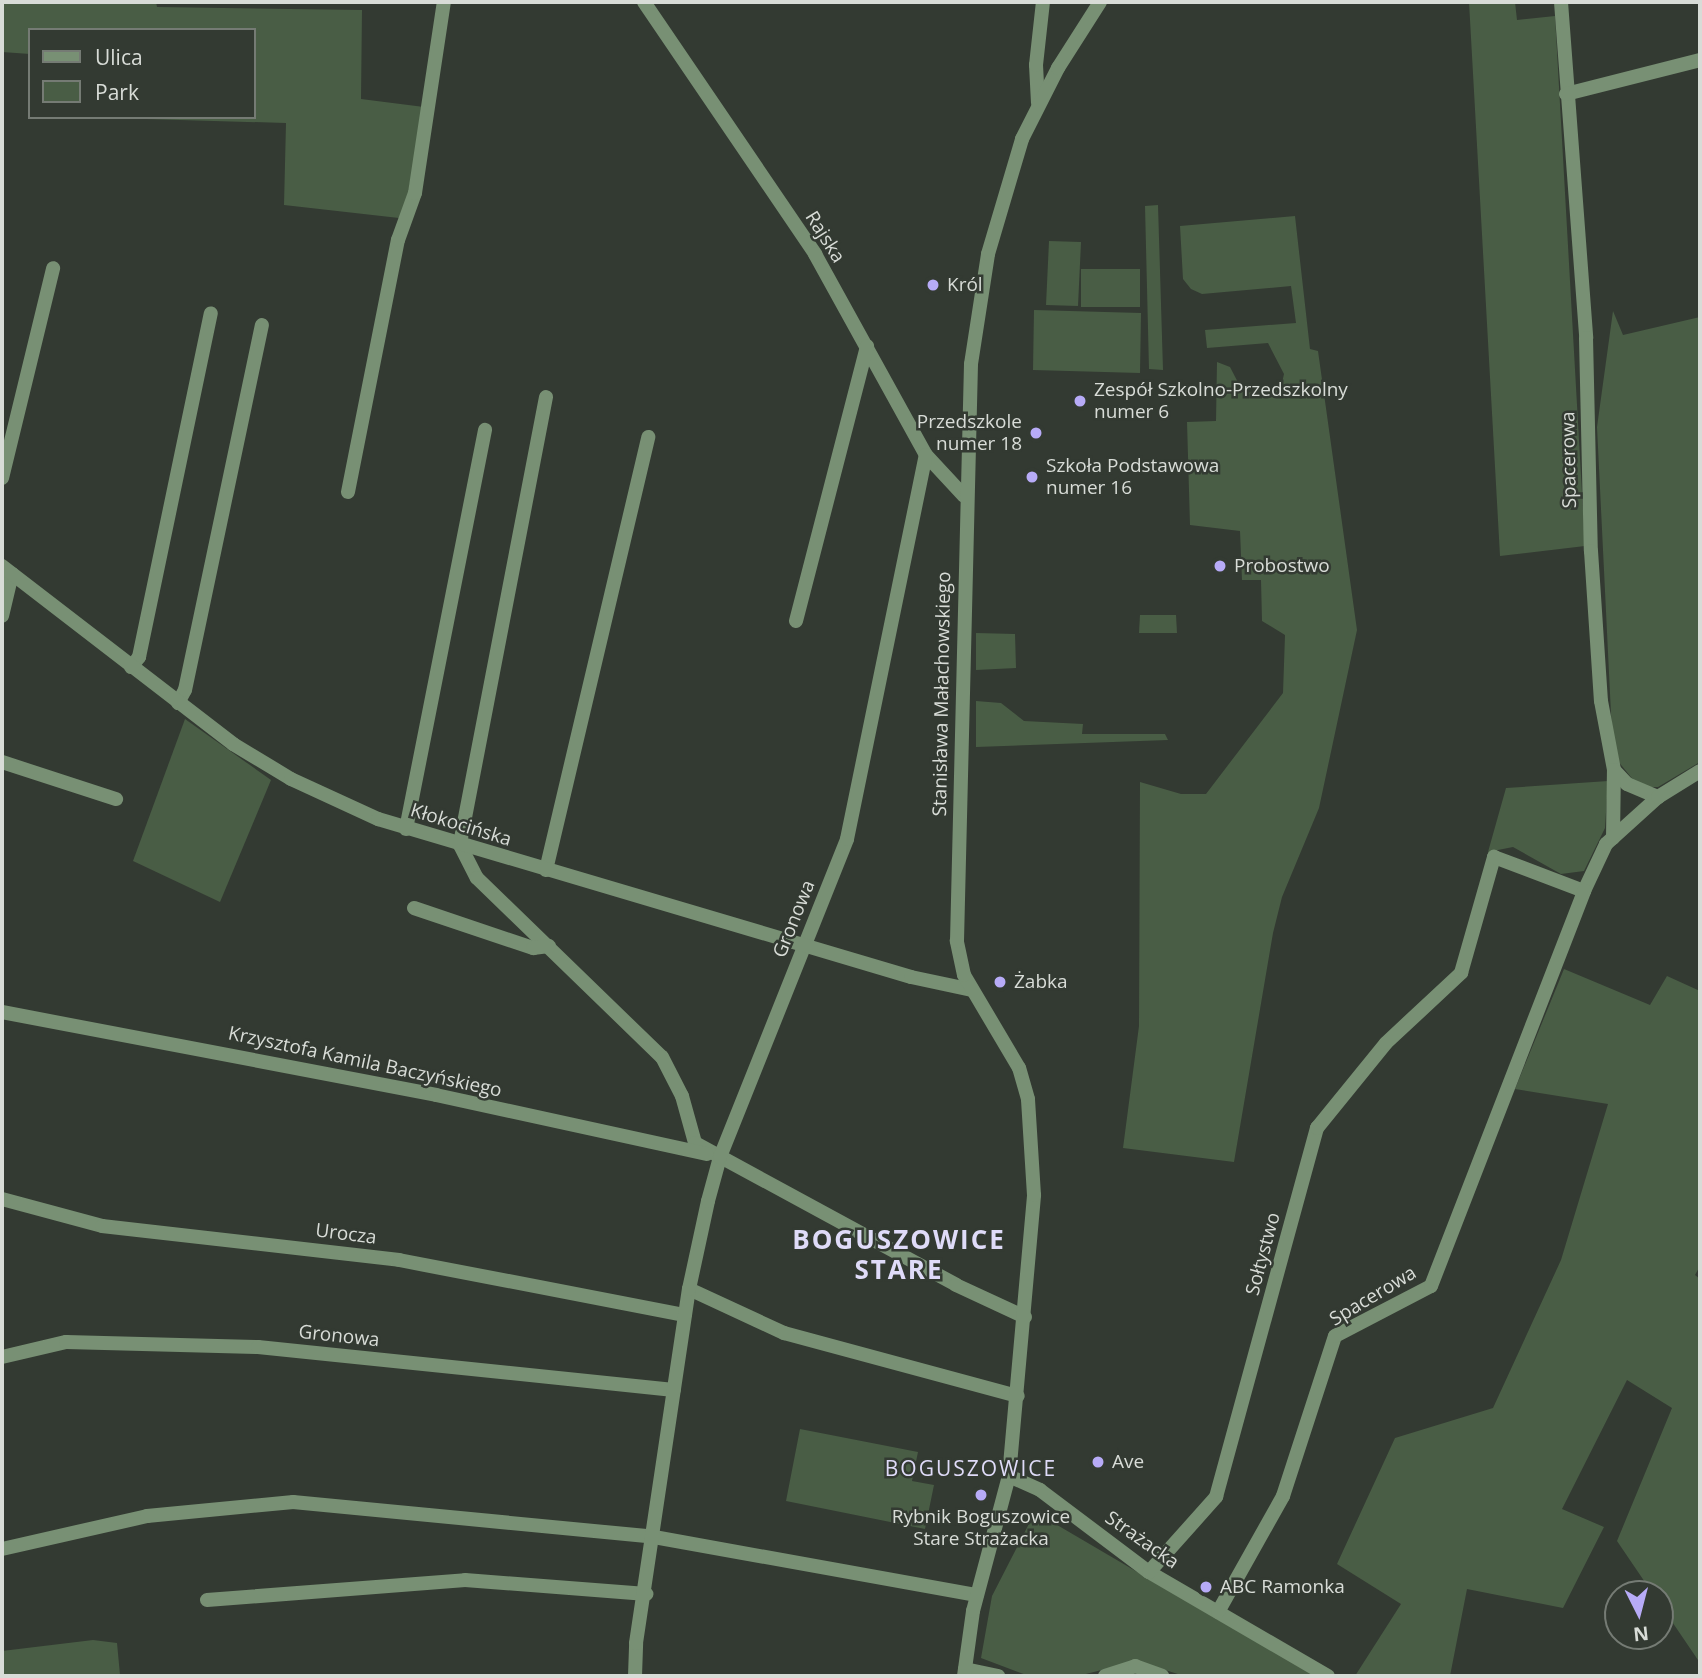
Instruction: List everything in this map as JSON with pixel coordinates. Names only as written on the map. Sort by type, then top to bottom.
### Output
[{"type":"street","points":[[348,492],[398,240],[415,192],[444,2]]},
{"type":"street","name":"Rajska","points":[[644,2],[814,254],[926,455],[964,496]]},
{"type":"street","points":[[1038,103],[1035,65],[1043,2]]},
{"type":"street","name":"Stanisława Małachowskiego","points":[[964,1673],[977,1595],[1009,1476],[1034,1195],[1028,1099],[1019,1068],[972,990],[960,960],[957,926],[964,496],[979,295],[1009,175],[1038,103],[1100,2]]},
{"type":"street","name":"Spacerowa","points":[[1218,1612],[1283,1496],[1335,1336],[1431,1286],[1584,891],[1613,838],[1614,770],[1601,701],[1591,551],[1586,338],[1561,2]]},
{"type":"street","points":[[1566,94],[1700,60]]},
{"type":"street","points":[[2,478],[53,268]]},
{"type":"street","points":[[131,667],[139,657],[211,313]]},
{"type":"street","points":[[178,703],[185,690],[262,325]]},
{"type":"street","points":[[796,621],[867,346]]},
{"type":"street","points":[[547,397],[460,845],[477,878],[662,1057],[682,1096],[695,1143],[956,1285],[1025,1317]]},
{"type":"street","points":[[406,829],[485,430]]},
{"type":"street","points":[[546,870],[648,437]]},
{"type":"street","name":"Gronowa","points":[[635,1676],[636,1643],[646,1594],[689,1289],[720,1157],[756,1076],[802,945],[848,839],[926,455]]},
{"type":"street","points":[[2,616],[5,571]]},
{"type":"street","name":"Kłokocińska","points":[[5,571],[178,703],[291,779],[406,829],[802,945],[972,990]]},
{"type":"street","points":[[2,762],[116,799]]},
{"type":"street","points":[[1614,770],[1627,784],[1658,797]]},
{"type":"street","points":[[1613,838],[1658,797],[1700,771]]},
{"type":"street","name":"Sołtystwo","points":[[1149,1572],[1216,1497],[1317,1128],[1386,1044],[1461,973],[1494,857],[1584,891]]},
{"type":"street","points":[[414,908],[533,948],[549,946]]},
{"type":"street","name":"Krzysztofa Kamila Baczyńskiego","points":[[2,1012],[422,1093],[720,1157]]},
{"type":"street","name":"Urocza","points":[[2,1199],[102,1226],[399,1260],[685,1315]]},
{"type":"street","points":[[689,1289],[784,1333],[1018,1396]]},
{"type":"street","name":"Gronowa","points":[[2,1357],[66,1342],[258,1347],[674,1390]]},
{"type":"street","name":"Strażacka","points":[[1009,1476],[1040,1490],[1149,1572],[1328,1676]]},
{"type":"street","points":[[2,1549],[147,1516],[293,1502],[654,1537],[977,1595]]},
{"type":"street","points":[[207,1600],[465,1580],[646,1594]]},
{"type":"street","points":[[1105,1676],[1135,1666],[1162,1676]]},
{"type":"street","points":[[964,1673],[998,1676]]},
{"type":"green space","points":[[2,2],[156,2],[157,7],[362,10],[361,99],[424,107],[407,199],[399,218],[284,205],[286,123],[147,119],[256,119],[256,28],[28,28],[28,54],[2,52]]},
{"type":"green space","points":[[1469,2],[1515,2],[1517,20],[1555,16],[1585,546],[1500,556]]},
{"type":"green space","points":[[1158,205],[1163,370],[1149,369],[1145,206]]},
{"type":"green space","points":[[1295,216],[1310,349],[1318,351],[1357,630],[1319,808],[1282,897],[1273,933],[1234,1162],[1123,1148],[1139,1026],[1140,782],[1181,794],[1206,794],[1283,693],[1285,635],[1262,621],[1261,580],[1242,580],[1240,531],[1190,525],[1187,422],[1216,421],[1217,362],[1230,367],[1243,392],[1272,394],[1281,387],[1284,374],[1268,343],[1207,348],[1205,330],[1296,323],[1291,286],[1202,294],[1191,289],[1183,279],[1180,226]]},
{"type":"green space","points":[[1049,241],[1081,242],[1078,306],[1046,305]]},
{"type":"green space","points":[[1081,269],[1140,269],[1140,307],[1081,307]]},
{"type":"green space","points":[[1034,310],[1141,313],[1140,373],[1033,370]]},
{"type":"green space","points":[[1613,311],[1623,335],[1700,317],[1700,762],[1658,787],[1639,787],[1613,755],[1597,427]]},
{"type":"green space","points":[[1140,615],[1176,615],[1177,633],[1139,633]]},
{"type":"green space","points":[[976,633],[1015,634],[1016,668],[976,670]]},
{"type":"green space","points":[[976,701],[1001,703],[1024,721],[1083,724],[1082,734],[1165,734],[1168,740],[976,747]]},
{"type":"green space","points":[[185,719],[271,780],[220,902],[133,861]]},
{"type":"green space","points":[[1608,781],[1605,828],[1584,871],[1561,874],[1513,847],[1488,852],[1506,788]]},
{"type":"green space","points":[[1564,969],[1650,1005],[1667,976],[1700,991],[1700,1266],[1695,1275],[1700,1279],[1700,1663],[1674,1625],[1674,1580],[1643,1580],[1617,1541],[1672,1408],[1627,1380],[1562,1509],[1604,1527],[1563,1608],[1467,1589],[1450,1676],[1355,1676],[1401,1604],[1337,1564],[1395,1438],[1493,1408],[1561,1260],[1608,1104],[1515,1089]]},
{"type":"green space","points":[[800,1429],[918,1452],[912,1481],[934,1485],[925,1529],[786,1501]]},
{"type":"green space","points":[[1035,1512],[1316,1676],[1184,1676],[1137,1661],[1078,1676],[1029,1676],[981,1658],[992,1596]]},
{"type":"green space","points":[[93,1640],[117,1643],[120,1675],[2,1676],[2,1651]]},
{"type":"place","name":"Król","points":[[933,285]]},
{"type":"place","name":"Zespół Szkolno-Przedszkolny numer 6","points":[[1080,401]]},
{"type":"place","name":"Przedszkole numer 18","points":[[1036,433]]},
{"type":"place","name":"Szkoła Podstawowa numer 16","points":[[1032,477]]},
{"type":"place","name":"Probostwo","points":[[1220,566]]},
{"type":"place","name":"Żabka","points":[[1000,982]]},
{"type":"place","name":"Ave","points":[[1098,1462]]},
{"type":"place","name":"Rybnik Boguszowice Stare Strażacka","points":[[981,1495]]},
{"type":"place","name":"ABC Ramonka","points":[[1206,1587]]},
{"type":"district","name":"BOGUSZOWICE STARE","points":[[899,1255]]},
{"type":"district","name":"BOGUSZOWICE","points":[[971,1468]]}]
